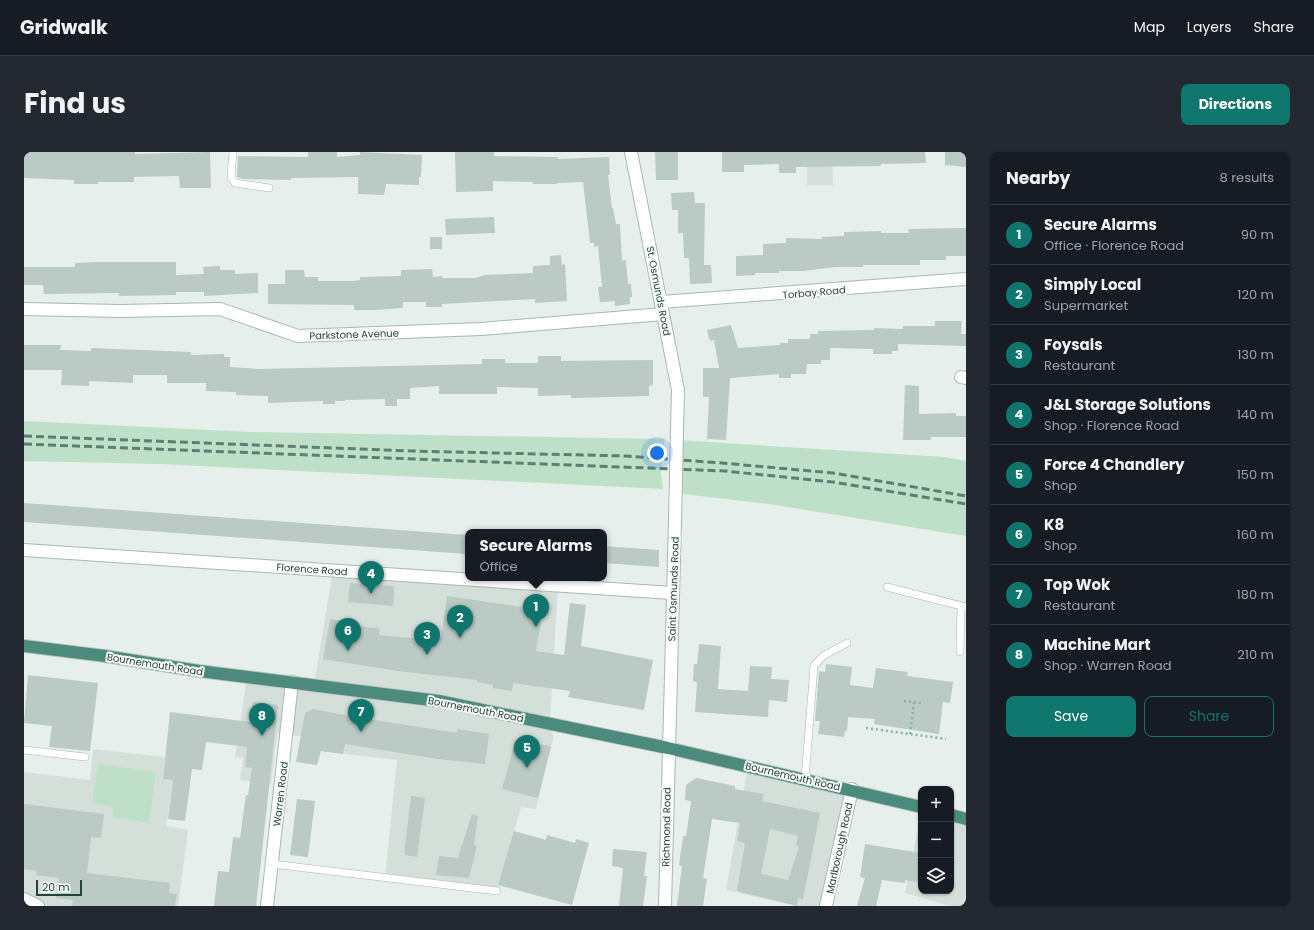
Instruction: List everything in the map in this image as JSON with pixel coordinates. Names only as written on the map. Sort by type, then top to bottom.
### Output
[{"type":"highway","name":"Bournemouth Road","points":[[24,646],[439,701],[668,748],[852,789],[918,806]]},
{"type":"highway","points":[[954,816],[966,819]]},
{"type":"street","name":"St. Osmunds Road","points":[[631,152],[678,390],[677,431]]},
{"type":"street","name":"Torbay Road","points":[[661,302],[966,279]]},
{"type":"street","name":"Parkstone Avenue","points":[[24,309],[120,311],[220,309],[298,336],[481,329],[663,314]]},
{"type":"street","name":"Saint Osmunds Road","points":[[668,748],[677,431]]},
{"type":"street","name":"Florence Road","points":[[24,550],[465,579]]},
{"type":"street","name":"Florence Road","points":[[491,581],[672,593]]},
{"type":"street","name":"Warren Road","points":[[267,906],[292,682]]},
{"type":"street","name":"Richmond Road","points":[[665,906],[668,748]]},
{"type":"street","name":"Marlborough Road","points":[[826,906],[852,789]]},
{"type":"street","points":[[24,899],[38,906]]},
{"type":"lane","points":[[233,152],[231,177],[235,184],[269,188]]},
{"type":"lane","points":[[887,586],[964,607],[960,652]]},
{"type":"lane","points":[[805,779],[814,666],[823,656],[847,643]]},
{"type":"lane","points":[[24,750],[85,757]]},
{"type":"lane","points":[[272,864],[497,891]]},
{"type":"path","points":[[904,701],[922,703]]},
{"type":"path","points":[[910,734],[914,702]]},
{"type":"path","points":[[866,728],[946,739]]},
{"type":"shaded area","points":[[807,152],[832,152],[833,185],[807,185]]},
{"type":"shaded area","points":[[333,570],[465,579],[465,581],[488,581],[558,586],[550,716],[553,739],[536,809],[521,807],[497,891],[385,878],[397,760],[320,751],[321,738],[277,734],[271,784],[240,780],[243,758],[235,757],[247,677],[293,674],[314,685]]},
{"type":"shaded area","points":[[93,749],[165,757],[163,778],[173,780],[166,826],[188,830],[178,906],[38,906],[24,899],[24,772],[90,780]]},
{"type":"shaded area","points":[[748,766],[852,789],[826,906],[796,906],[726,890]]},
{"type":"shaded area","points":[[954,816],[966,819],[966,893],[963,906],[950,906],[905,893],[918,830],[918,894],[954,894]]},
{"type":"green space","points":[[24,421],[251,432],[664,439],[661,475],[663,489],[159,464],[24,461]]},
{"type":"green space","points":[[677,440],[944,457],[966,461],[966,536],[769,504],[675,493]]},
{"type":"green space","points":[[98,764],[156,772],[149,823],[112,817],[113,807],[92,803]]},
{"type":"building","points":[[24,152],[135,152],[135,154],[210,152],[211,188],[180,188],[179,176],[134,177],[134,182],[98,182],[98,184],[74,184],[74,180],[24,178]]},
{"type":"building","points":[[308,152],[337,152],[337,157],[360,155],[360,152],[422,155],[419,185],[386,184],[384,195],[358,194],[358,177],[291,178],[291,180],[243,179],[237,177],[238,156],[308,157]]},
{"type":"building","points":[[455,152],[494,152],[494,156],[558,157],[558,159],[609,157],[610,175],[608,175],[612,208],[616,224],[620,224],[622,261],[626,260],[628,284],[631,284],[632,297],[630,297],[630,304],[615,306],[615,301],[600,302],[598,287],[602,287],[598,246],[594,247],[594,243],[590,243],[583,182],[533,184],[533,182],[493,181],[493,191],[456,192]]},
{"type":"building","points":[[655,152],[678,152],[678,180],[656,180]]},
{"type":"building","points":[[722,152],[925,152],[926,163],[881,164],[881,166],[796,167],[796,173],[779,173],[779,164],[744,165],[744,172],[722,172]]},
{"type":"building","points":[[945,152],[966,152],[966,167],[945,165]]},
{"type":"building","points":[[694,192],[695,203],[705,203],[704,265],[711,265],[712,283],[690,284],[689,258],[684,258],[683,233],[678,233],[678,210],[672,210],[671,193]]},
{"type":"building","points":[[494,217],[495,233],[446,235],[445,219]]},
{"type":"building","points":[[966,228],[966,256],[946,256],[946,260],[920,260],[920,265],[863,265],[863,267],[835,267],[803,271],[779,271],[779,273],[755,273],[755,275],[736,276],[736,256],[763,255],[763,244],[786,243],[786,238],[822,239],[822,237],[844,236],[844,232],[881,231],[881,233],[909,233],[908,229]]},
{"type":"building","points":[[430,237],[442,237],[442,249],[430,249]]},
{"type":"building","points":[[561,255],[562,265],[565,264],[567,301],[535,303],[535,299],[442,304],[442,307],[426,307],[426,302],[403,302],[403,308],[375,310],[354,310],[354,305],[268,304],[268,284],[285,284],[285,270],[304,270],[305,277],[318,277],[318,281],[354,281],[360,280],[360,277],[401,276],[401,270],[432,269],[433,277],[442,276],[442,278],[475,278],[485,275],[533,273],[533,266],[550,265],[550,256]]},
{"type":"building","points":[[176,262],[176,275],[204,274],[203,267],[220,266],[220,270],[235,270],[235,274],[258,273],[258,293],[204,296],[204,292],[176,292],[176,295],[119,296],[119,293],[44,294],[43,285],[24,285],[24,267],[75,267],[75,263]]},
{"type":"building","points":[[935,321],[962,321],[961,334],[966,334],[966,346],[898,344],[898,351],[892,351],[892,354],[873,354],[873,349],[830,348],[830,360],[821,360],[821,364],[807,364],[806,374],[791,374],[791,378],[779,378],[779,374],[730,378],[726,440],[707,439],[709,397],[703,397],[703,368],[719,368],[714,340],[710,341],[707,330],[731,325],[738,348],[780,345],[780,343],[788,343],[788,339],[810,339],[810,334],[818,334],[818,331],[874,330],[874,328],[903,329],[903,326],[935,326]]},
{"type":"building","points":[[24,345],[61,345],[60,350],[91,351],[91,348],[191,352],[191,355],[224,354],[224,357],[230,357],[230,367],[258,369],[482,364],[482,359],[505,359],[505,363],[538,363],[538,356],[561,356],[561,361],[653,360],[653,385],[649,386],[649,396],[571,398],[571,395],[538,396],[538,388],[497,387],[497,394],[439,394],[439,386],[410,388],[410,399],[397,399],[397,406],[385,406],[385,399],[335,401],[335,404],[323,404],[323,401],[268,403],[268,396],[236,395],[236,392],[206,391],[206,383],[167,383],[167,375],[133,375],[133,383],[89,381],[89,386],[61,385],[62,370],[24,370]]},
{"type":"building","points":[[905,385],[919,386],[919,414],[956,413],[956,416],[966,416],[966,437],[931,437],[931,440],[903,440]]},
{"type":"building","points":[[24,503],[465,535],[465,554],[24,522]]},
{"type":"building","points":[[607,546],[659,550],[659,567],[607,563]]},
{"type":"building","points":[[350,583],[394,586],[393,606],[348,602]]},
{"type":"building","points":[[447,596],[543,610],[536,651],[564,655],[570,603],[586,605],[581,646],[653,660],[644,710],[568,697],[570,691],[513,683],[512,691],[493,688],[493,685],[477,682],[477,680],[398,671],[323,659],[330,619],[354,622],[353,625],[380,629],[379,635],[421,639],[422,634],[441,638]]},
{"type":"building","points":[[699,644],[721,646],[718,689],[748,691],[750,666],[772,667],[771,679],[789,680],[787,702],[769,700],[768,717],[695,712],[697,682],[693,681],[694,664],[697,664]]},
{"type":"building","points":[[826,664],[852,667],[850,685],[873,688],[876,668],[908,672],[907,676],[953,682],[950,703],[943,702],[939,734],[874,724],[875,719],[848,717],[847,731],[845,731],[844,737],[818,734],[820,721],[815,721],[819,671],[825,672]]},
{"type":"building","points":[[28,675],[98,683],[90,751],[49,747],[52,726],[24,723]]},
{"type":"building","points":[[253,702],[278,705],[256,906],[214,906],[218,871],[229,872],[233,837],[240,838],[246,795],[248,795],[252,768],[245,767],[247,747],[206,742],[202,770],[192,769],[185,821],[168,819],[173,780],[163,779],[170,712],[250,722]]},
{"type":"building","points":[[313,709],[457,733],[457,729],[489,734],[485,764],[438,759],[345,744],[343,754],[321,751],[317,765],[296,762],[305,713]]},
{"type":"building","points":[[515,742],[551,746],[538,798],[502,789]]},
{"type":"building","points":[[696,778],[735,786],[735,789],[764,794],[762,801],[820,813],[803,899],[798,898],[797,906],[737,891],[745,843],[737,841],[740,823],[712,819],[703,878],[707,879],[703,906],[677,906],[682,866],[679,865],[683,836],[686,836],[691,801],[685,800],[686,785]],"holes":[[[770,829],[798,836],[796,846],[799,847],[788,880],[761,874]]]},
{"type":"building","points":[[411,796],[425,798],[417,857],[404,855]]},
{"type":"building","points":[[297,799],[315,801],[308,857],[290,855]]},
{"type":"building","points":[[24,804],[104,814],[101,838],[91,837],[87,873],[170,883],[169,893],[177,894],[175,906],[72,906],[73,900],[56,898],[59,878],[36,875],[37,871],[24,869]]},
{"type":"building","points":[[472,814],[478,816],[474,845],[477,846],[469,878],[436,875],[439,856],[458,858]]},
{"type":"building","points":[[514,831],[546,840],[547,835],[575,843],[576,839],[589,843],[572,905],[498,885]]},
{"type":"building","points":[[865,844],[918,853],[918,882],[905,880],[905,883],[882,880],[876,906],[857,906],[865,878],[860,877]]},
{"type":"building","points":[[613,849],[647,852],[644,876],[647,876],[643,906],[619,906],[623,868],[612,866]]},
{"type":"railway","points":[[24,436],[411,451],[626,456],[833,473],[966,496]]},
{"type":"railway","points":[[24,444],[725,471],[833,482],[966,504]]},
{"type":"place","name":"J&L Storage Solutions","points":[[371,594]]},
{"type":"place","name":"Secure Alarms","points":[[536,627]]},
{"type":"place","name":"Simply Local","points":[[460,638]]},
{"type":"place","name":"K8","points":[[348,651]]},
{"type":"place","name":"Foysals","points":[[427,655]]},
{"type":"place","name":"Top Wok","points":[[361,732]]},
{"type":"place","name":"Machine Mart","points":[[262,736]]},
{"type":"place","name":"Force 4 Chandlery","points":[[527,768]]}]
